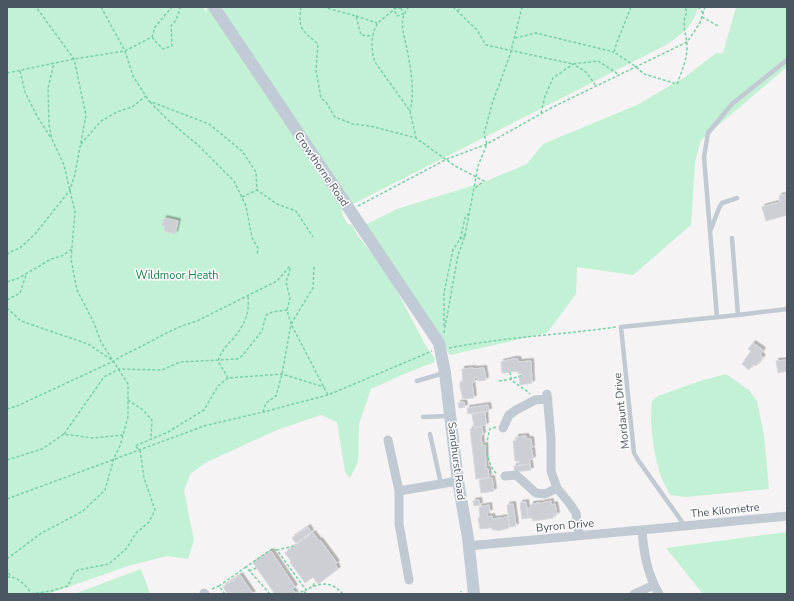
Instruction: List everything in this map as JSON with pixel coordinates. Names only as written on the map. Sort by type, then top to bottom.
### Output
[{"type":"street","name":"Crowthorne Road","points":[[214,7],[350,215],[431,330]]},
{"type":"street","name":"Sandhurst Road","points":[[431,330],[439,343],[438,350],[445,373],[458,481],[468,546],[472,594]]},
{"type":"street","points":[[504,426],[509,415],[516,410],[534,400],[547,397],[551,439],[550,471],[557,488],[576,513],[579,535]]},
{"type":"street","points":[[388,440],[399,491],[399,524],[409,580]]},
{"type":"street","points":[[504,476],[516,475],[536,493],[545,494],[557,488]]},
{"type":"street","points":[[399,491],[458,481]]},
{"type":"street","name":"The Kilometre","points":[[665,528],[787,516]]},
{"type":"street","name":"Byron Drive","points":[[468,546],[665,528]]},
{"type":"street","points":[[642,531],[646,566],[659,594]]},
{"type":"street","points":[[634,594],[654,585]]},
{"type":"lane","points":[[716,317],[711,231],[704,157],[708,133],[732,104],[787,60]]},
{"type":"lane","points":[[711,231],[722,203],[737,198]]},
{"type":"lane","points":[[732,238],[738,315]]},
{"type":"lane","points":[[621,327],[787,309]]},
{"type":"lane","name":"Mordaunt Drive","points":[[621,327],[634,453],[685,526]]},
{"type":"lane","points":[[417,381],[445,373]]},
{"type":"lane","points":[[422,417],[451,416]]},
{"type":"lane","points":[[430,434],[440,484]]},
{"type":"path","points":[[7,255],[10,252],[20,248],[35,234],[70,190],[76,174],[86,115],[74,58],[36,7]]},
{"type":"path","points":[[101,7],[125,51],[133,76],[149,101],[168,120],[199,146],[234,181],[246,206],[252,238],[258,248],[257,255]]},
{"type":"path","points":[[7,73],[74,58],[125,51],[152,37],[155,27],[172,7]]},
{"type":"path","points":[[152,37],[163,48],[172,46],[171,26],[176,20],[180,9],[179,7]]},
{"type":"path","points":[[301,7],[299,22],[302,30],[318,44],[316,70],[321,98],[326,102],[335,117],[353,124],[370,126],[416,138],[455,166],[484,181],[474,189]]},
{"type":"path","points":[[323,7],[378,23]]},
{"type":"path","points":[[395,8],[397,16],[403,14],[409,7]]},
{"type":"path","points":[[453,7],[477,30],[486,45],[573,64],[586,72],[596,86]]},
{"type":"path","points":[[456,11],[462,7]]},
{"type":"path","points":[[443,335],[458,255],[465,236],[478,166],[487,144],[484,134],[490,111],[511,50],[522,7]]},
{"type":"path","points":[[614,52],[631,7]]},
{"type":"path","points":[[514,38],[536,33],[614,52],[636,66],[644,74],[677,84],[687,56],[687,42],[683,20],[687,12],[685,7]]},
{"type":"path","points":[[698,7],[703,14]]},
{"type":"path","points":[[350,215],[447,159],[487,144],[540,114],[687,42],[696,30],[705,7]]},
{"type":"path","points":[[410,111],[413,90],[407,48],[403,37],[403,14],[401,8],[395,8],[378,23],[372,36],[373,57],[410,111],[416,138]]},
{"type":"path","points":[[356,16],[361,35],[372,36]]},
{"type":"path","points":[[702,17],[718,26]]},
{"type":"path","points":[[540,114],[545,96],[553,78],[573,64],[598,61],[618,75]]},
{"type":"path","points":[[52,139],[49,125],[48,88],[54,63]]},
{"type":"path","points":[[7,559],[40,534],[83,511],[105,490],[128,417],[128,384],[101,342],[94,323],[78,290],[71,259],[75,212],[64,165],[52,139],[25,92],[20,70]]},
{"type":"path","points":[[81,145],[101,121],[117,112],[132,107],[146,96]]},
{"type":"path","points":[[149,101],[209,124],[242,151],[256,172],[257,190]]},
{"type":"path","points":[[242,197],[257,190]]},
{"type":"path","points":[[257,190],[277,204],[296,211],[314,237]]},
{"type":"path","points":[[444,330],[444,293],[453,253],[460,239],[465,218],[470,211]]},
{"type":"path","points":[[462,232],[465,236]]},
{"type":"path","points":[[460,239],[465,236]]},
{"type":"path","points":[[7,282],[19,278],[52,259],[62,256],[72,249]]},
{"type":"path","points":[[453,253],[458,255]]},
{"type":"path","points":[[451,262],[457,260]]},
{"type":"path","points":[[7,409],[17,406],[114,362],[126,353],[135,350],[185,324],[197,321],[277,282],[291,265],[286,282],[290,298],[287,310],[291,324],[328,395]]},
{"type":"path","points":[[263,412],[266,403],[276,396],[282,374],[291,324],[313,288],[314,267]]},
{"type":"path","points":[[7,300],[20,293],[26,274]]},
{"type":"path","points":[[228,378],[218,360],[220,353],[237,334],[246,318],[249,307],[248,296]]},
{"type":"path","points":[[7,308],[22,321],[88,344],[114,362]]},
{"type":"path","points":[[7,460],[42,449],[64,434],[104,377],[118,369],[162,370],[180,362],[237,359],[242,356],[262,331],[266,315],[272,312],[287,310]]},
{"type":"path","points":[[7,498],[204,426],[328,395],[438,350],[506,338],[621,327]]},
{"type":"path","points":[[510,372],[511,379],[514,383],[526,390],[534,400]]},
{"type":"path","points":[[7,577],[10,576],[22,581],[31,594],[68,586],[74,573],[78,570],[109,564],[127,548],[136,532],[149,522],[155,510],[144,478],[140,450],[135,446],[168,432],[204,410],[218,386],[228,378],[282,374],[324,387]]},
{"type":"path","points":[[498,381],[523,375]]},
{"type":"path","points":[[128,400],[143,410],[152,420],[151,438]]},
{"type":"path","points":[[504,426],[490,429],[487,436],[488,461],[492,470],[499,476],[504,476]]},
{"type":"path","points":[[64,434],[93,438],[123,436]]},
{"type":"path","points":[[225,594],[219,586],[246,567],[272,549],[277,550],[294,546]]},
{"type":"path","points":[[277,550],[306,590]]},
{"type":"path","points":[[246,567],[270,594]]},
{"type":"path","points":[[7,568],[10,576]]},
{"type":"path","points":[[249,571],[256,568]]},
{"type":"path","points":[[313,586],[315,581]]},
{"type":"path","points":[[296,594],[318,584],[326,584],[337,587],[343,594]]},
{"type":"path","points":[[304,594],[306,590]]},
{"type":"green space","name":"Wildmoor Heath","points":[[7,7],[203,7],[207,13],[206,7],[698,7],[690,25],[682,34],[666,45],[341,210],[342,215],[348,224],[352,225],[357,235],[387,272],[426,346],[435,359],[435,362],[371,389],[359,424],[358,462],[350,478],[345,472],[337,422],[321,415],[277,430],[207,462],[190,474],[184,491],[194,540],[188,559],[167,556],[128,566],[48,594],[7,594]]},
{"type":"green space","points":[[736,7],[787,7],[787,67],[701,140],[695,162],[691,225],[633,275],[577,267],[576,294],[547,333],[450,355],[365,225],[397,209],[484,182],[527,164],[543,144],[637,105],[685,77],[716,53],[723,53]]},
{"type":"green space","points":[[726,374],[749,390],[757,401],[764,435],[769,489],[686,497],[670,495],[657,463],[651,420],[652,401],[658,396],[700,381]]},
{"type":"green space","points":[[787,532],[787,594],[703,594],[666,548]]},
{"type":"green space","points":[[141,569],[150,594],[74,594]]},
{"type":"building","points":[[787,194],[787,215],[766,221],[762,207],[780,202],[779,196]]},
{"type":"building","points":[[164,218],[178,221],[175,234],[164,231],[165,226],[162,226]]},
{"type":"building","points":[[753,343],[763,350],[760,355],[763,357],[756,366],[754,364],[749,370],[742,364],[751,351],[748,349]]},
{"type":"building","points":[[518,359],[519,362],[531,361],[532,383],[520,385],[519,377],[523,376],[522,373],[518,374],[518,371],[502,373],[501,362]]},
{"type":"building","points":[[787,360],[787,371],[778,373],[776,361]]},
{"type":"building","points":[[484,368],[486,380],[478,381],[477,377],[474,378],[475,382],[472,382],[474,398],[463,399],[460,387],[460,382],[463,382],[462,369]]},
{"type":"building","points":[[464,402],[465,407],[459,408],[458,403]]},
{"type":"building","points":[[488,405],[489,411],[468,414],[467,408]]},
{"type":"building","points":[[485,412],[486,425],[474,427],[472,414]]},
{"type":"building","points":[[482,427],[482,446],[485,445],[486,469],[488,469],[489,477],[476,479],[470,429]]},
{"type":"building","points":[[526,436],[527,439],[531,439],[532,448],[530,449],[532,450],[533,459],[529,460],[530,464],[519,465],[519,461],[515,461],[513,441],[516,441],[516,437]]},
{"type":"building","points":[[530,464],[531,470],[515,472],[514,466]]},
{"type":"building","points":[[492,478],[494,491],[481,493],[479,480]]},
{"type":"building","points":[[479,500],[480,505],[474,506],[473,501]]},
{"type":"building","points":[[551,501],[551,505],[555,504],[557,515],[553,515],[553,518],[533,521],[532,518],[528,518],[527,508],[531,508],[531,504],[540,504]]},
{"type":"building","points":[[526,502],[528,518],[522,519],[520,503]]},
{"type":"building","points":[[513,504],[516,526],[510,527],[507,505]]},
{"type":"building","points":[[489,505],[490,512],[487,512],[487,517],[492,516],[493,519],[508,517],[509,528],[497,531],[492,530],[492,527],[480,529],[478,518],[480,518],[479,507]]},
{"type":"building","points":[[308,527],[311,532],[296,543],[292,538]]},
{"type":"building","points":[[313,533],[337,563],[335,564],[338,569],[318,584],[313,577],[305,583],[285,553]]},
{"type":"building","points":[[271,551],[295,587],[292,589],[296,594],[275,594],[253,563]]},
{"type":"building","points":[[240,575],[253,594],[228,594],[223,587]]}]
